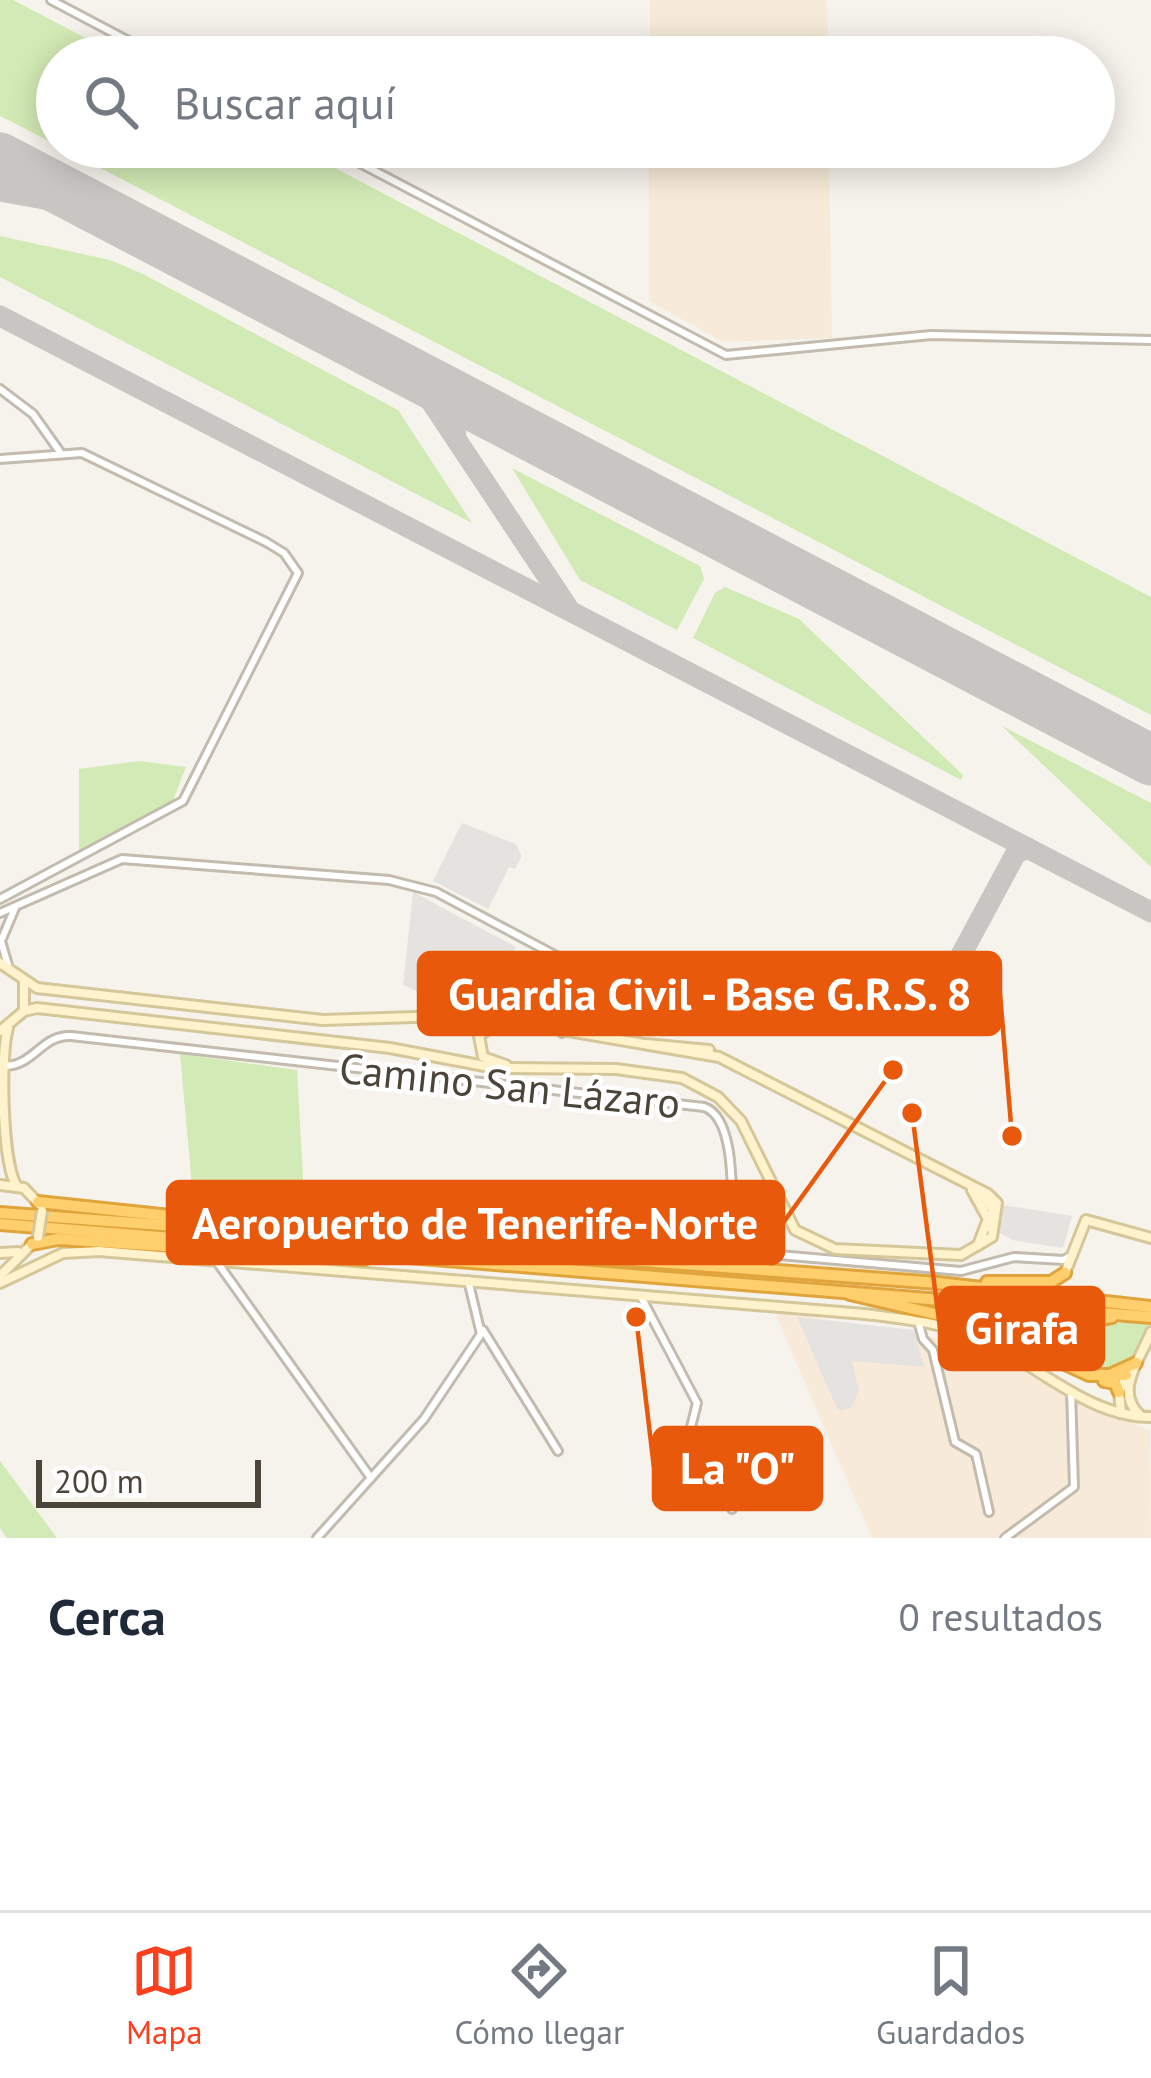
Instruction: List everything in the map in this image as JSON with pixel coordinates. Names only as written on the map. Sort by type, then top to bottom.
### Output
[{"type":"highway","points":[[40,1207],[355,1231],[380,1241]]},
{"type":"highway","points":[[0,1213],[938,1283],[1151,1307]]},
{"type":"highway","points":[[0,1225],[1151,1317]]},
{"type":"highway","points":[[35,1240],[326,1258],[436,1259]]},
{"type":"highway","points":[[938,1283],[1045,1282],[1065,1274]]},
{"type":"highway","points":[[831,1289],[966,1320],[1089,1375],[1136,1364]]},
{"type":"highway","points":[[1129,1314],[1087,1321],[1074,1328],[1066,1346],[1069,1357],[1086,1371],[1112,1373],[1136,1364]]},
{"type":"highway","points":[[1052,1360],[1076,1375],[1115,1383],[1120,1392]]},
{"type":"main road","points":[[4,964],[37,988],[306,1019],[441,1013],[719,1057],[746,1069]]},
{"type":"main road","points":[[24,982],[25,1011]]},
{"type":"main road","points":[[0,1280],[35,1240],[40,1207],[16,1185],[8,1162],[4,1029],[25,1011],[37,1008],[390,1048],[514,1067],[638,1070],[693,1082],[718,1097],[741,1121],[779,1206],[804,1237],[843,1250],[938,1257],[972,1251],[985,1235],[988,1219],[983,1202],[967,1185],[705,1049],[630,1043]]},
{"type":"main road","points":[[514,1067],[483,1057],[478,1036],[493,1025],[533,1027]]},
{"type":"main road","points":[[0,1185],[16,1185]]},
{"type":"main road","points":[[1065,1274],[1086,1220],[1151,1238]]},
{"type":"main road","points":[[0,1280],[46,1258],[75,1251],[639,1292],[918,1321],[985,1341],[1084,1398],[1148,1418]]},
{"type":"main road","points":[[0,1253],[20,1252]]},
{"type":"main road","points":[[1101,1406],[1120,1392],[1151,1332]]},
{"type":"main road","points":[[1136,1364],[1128,1402],[1148,1418]]},
{"type":"main road","points":[[1120,1392],[1121,1413]]},
{"type":"street","points":[[51,0],[119,36]]},
{"type":"street","points":[[368,168],[718,353],[734,356],[931,335],[1151,340]]},
{"type":"street","points":[[0,389],[33,414],[60,452]]},
{"type":"street","points":[[0,459],[82,453],[266,542],[284,553],[298,580],[183,801],[0,899]]},
{"type":"street","points":[[0,913],[122,859],[389,880],[436,892],[583,973],[562,1033]]},
{"type":"street","points":[[4,964],[3,928],[18,904]]},
{"type":"street","name":"Camino San Lázaro","points":[[2,1066],[25,1064],[54,1037],[71,1036],[709,1108],[727,1129],[734,1238],[744,1252],[961,1271],[1014,1257],[1051,1260],[1073,1255]]},
{"type":"street","points":[[214,1259],[370,1478]]},
{"type":"street","points":[[1051,1260],[1065,1274]]},
{"type":"street","points":[[468,1279],[470,1303],[483,1330],[558,1451]]},
{"type":"street","points":[[639,1292],[697,1403],[689,1435],[732,1509]]},
{"type":"street","points":[[918,1321],[923,1339],[933,1350],[956,1442],[976,1454],[989,1512]]},
{"type":"street","points":[[317,1538],[424,1419],[483,1330]]},
{"type":"street","points":[[1006,1538],[1074,1487],[1071,1390]]},
{"type":"street","points":[[1073,1411],[1084,1398]]},
{"type":"shaded area","points":[[650,0],[827,0],[828,36],[650,36]]},
{"type":"shaded area","points":[[649,168],[829,168],[832,338],[723,342],[649,301]]},
{"type":"shaded area","points":[[462,823],[516,844],[522,856],[515,869],[509,867],[488,909],[433,881]]},
{"type":"shaded area","points":[[413,892],[516,947],[514,952],[531,962],[512,1003],[486,995],[481,1005],[468,998],[466,1008],[453,1007],[403,985]]},
{"type":"shaded area","points":[[1003,1205],[1072,1216],[1063,1248],[1012,1240],[998,1232]]},
{"type":"shaded area","points":[[774,1311],[971,1344],[1150,1431],[1151,1538],[872,1538]]},
{"type":"shaded area","points":[[797,1317],[914,1330],[924,1367],[852,1361],[859,1391],[852,1407],[838,1411]]},
{"type":"green space","points":[[0,0],[13,0],[82,36],[36,36],[36,134],[0,116]]},
{"type":"green space","points":[[100,168],[335,168],[1151,597],[1151,715]]},
{"type":"green space","points":[[0,236],[110,260],[143,274],[398,410],[472,523],[0,277]]},
{"type":"green space","points":[[512,468],[700,566],[704,579],[677,630],[580,580]]},
{"type":"green space","points":[[725,587],[799,619],[963,775],[961,780],[693,638],[715,593]]},
{"type":"green space","points":[[1002,726],[1151,803],[1151,867]]},
{"type":"green space","points":[[139,761],[186,767],[172,803],[79,853],[79,769]]},
{"type":"green space","points":[[180,1054],[297,1070],[305,1212],[194,1208]]},
{"type":"green space","points":[[1149,1321],[1140,1348],[1119,1368],[1084,1366],[1073,1343],[1093,1325]]},
{"type":"green space","points":[[0,1461],[57,1538],[7,1538],[0,1528]]},
{"type":"taxiway","points":[[0,191],[95,208]]},
{"type":"taxiway","points":[[0,316],[1151,912]]},
{"type":"taxiway","points":[[372,353],[428,397],[567,606]]},
{"type":"taxiway","points":[[456,439],[455,423],[462,413],[485,412]]},
{"type":"taxiway","points":[[954,968],[1016,853],[1028,848]]},
{"type":"runway","points":[[0,158],[1151,760]]},
{"type":"place","name":"Aeropuerto de Tenerife-Norte","points":[[893,1070]]},
{"type":"place","name":"Girafa","points":[[912,1113]]},
{"type":"place","name":"Guardia Civil - Base G.R.S. 8","points":[[1012,1136]]},
{"type":"place","name":"La \"O\"","points":[[636,1317]]}]
